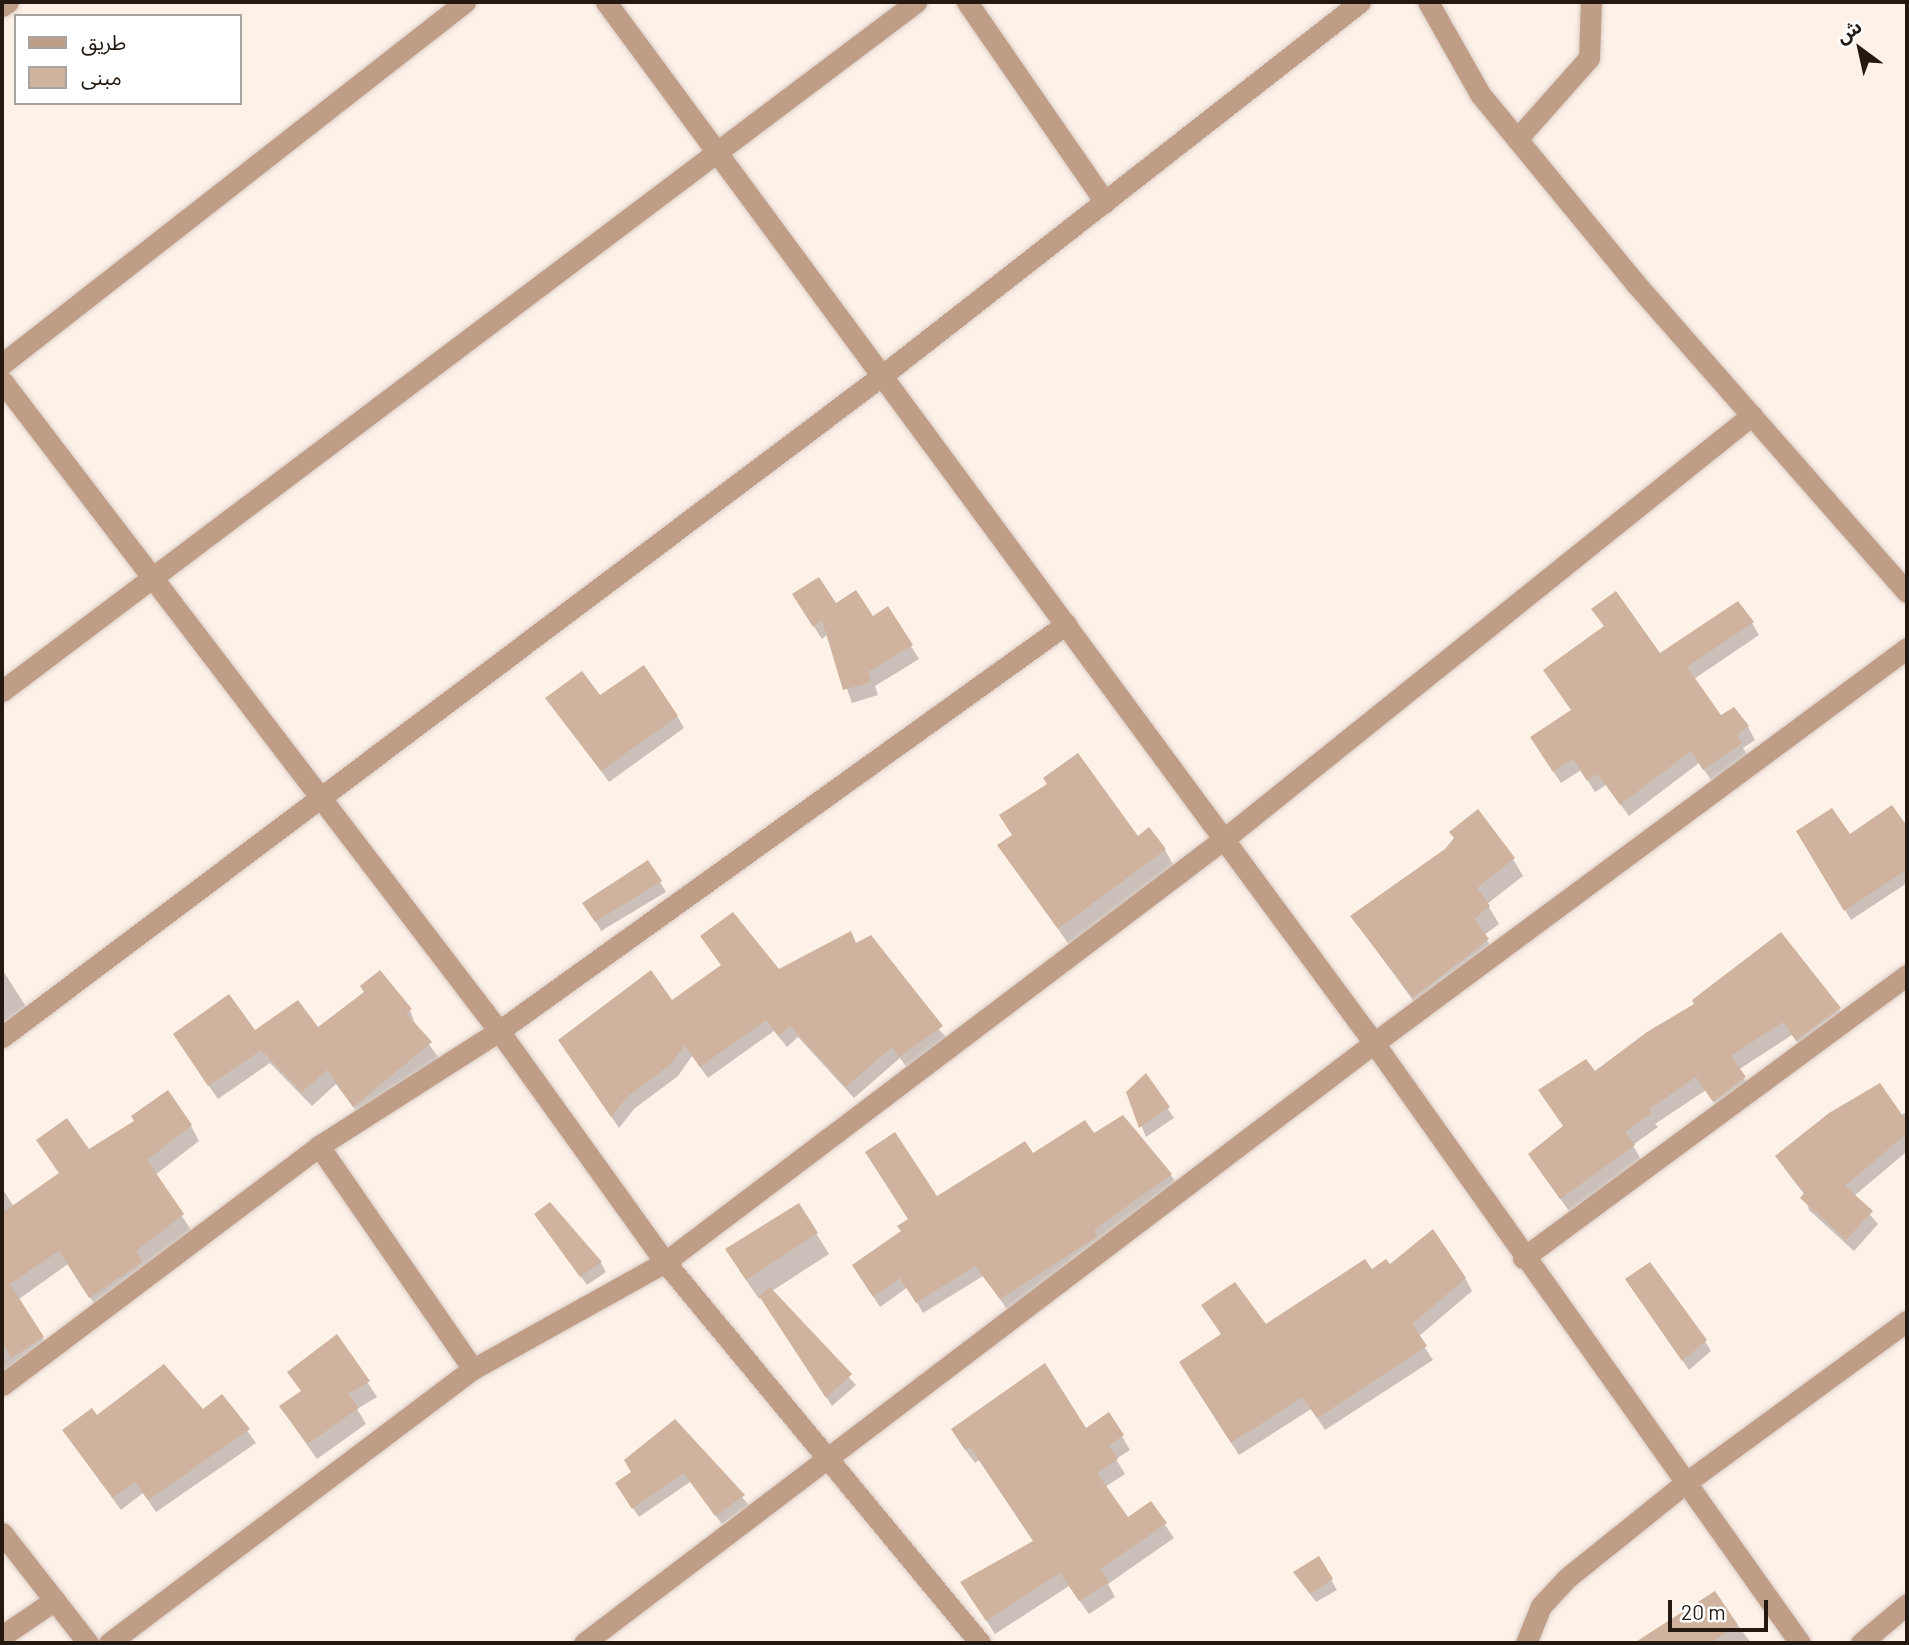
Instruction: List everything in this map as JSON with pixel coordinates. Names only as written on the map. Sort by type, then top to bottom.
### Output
[{"type":"street","points":[[2,6],[8,2]]},
{"type":"street","points":[[2,364],[465,2]]},
{"type":"street","points":[[606,2],[884,374],[1374,1043],[1523,1258],[1800,1643]]},
{"type":"street","points":[[2,691],[916,2]]},
{"type":"street","points":[[967,2],[1105,202]]},
{"type":"street","points":[[2,1037],[884,374],[1360,2]]},
{"type":"street","points":[[1428,2],[1480,94],[1752,415],[1907,592]]},
{"type":"street","points":[[1517,139],[1589,58],[1591,2]]},
{"type":"street","points":[[2,381],[499,1031],[665,1262],[824,1460],[980,1643]]},
{"type":"street","points":[[109,1643],[473,1369],[665,1262],[1224,839],[1752,415]]},
{"type":"street","points":[[2,1385],[319,1146],[499,1031],[1066,624]]},
{"type":"street","points":[[584,1643],[1374,1043],[1907,648]]},
{"type":"street","points":[[1523,1258],[1907,975]]},
{"type":"street","points":[[319,1146],[473,1369]]},
{"type":"street","points":[[1525,1643],[1541,1606],[1567,1578],[1684,1484],[1907,1321]]},
{"type":"street","points":[[2,1533],[88,1643]]},
{"type":"street","points":[[2,1636],[55,1600]]},
{"type":"street","points":[[1861,1643],[1907,1604]]},
{"type":"building","points":[[819,577],[836,603],[856,590],[873,616],[888,606],[913,645],[868,672],[871,682],[843,690],[822,620],[813,627],[792,594]]},
{"type":"building","points":[[1616,591],[1660,653],[1738,601],[1754,622],[1687,667],[1721,715],[1734,707],[1749,726],[1737,735],[1742,743],[1703,770],[1691,751],[1620,805],[1598,774],[1587,781],[1573,759],[1553,772],[1530,737],[1571,710],[1543,670],[1604,626],[1591,609]]},
{"type":"building","points":[[644,665],[678,716],[601,771],[545,698],[582,671],[600,695]]},
{"type":"building","points":[[1078,753],[1138,836],[1149,827],[1166,849],[1058,929],[997,845],[1012,835],[999,815],[1047,784],[1043,778]]},
{"type":"building","points":[[1892,805],[1907,826],[1907,870],[1844,911],[1796,831],[1832,808],[1850,834]]},
{"type":"building","points":[[1478,809],[1515,858],[1477,888],[1490,906],[1474,919],[1489,939],[1413,998],[1350,916],[1445,849],[1454,838],[1449,832]]},
{"type":"building","points":[[648,860],[662,881],[595,922],[582,903]]},
{"type":"building","points":[[733,912],[779,969],[851,931],[856,943],[871,935],[943,1026],[899,1057],[892,1047],[846,1087],[790,1026],[779,1036],[766,1020],[700,1067],[685,1045],[671,1064],[627,1097],[611,1117],[558,1040],[651,970],[672,1000],[721,965],[700,936]]},
{"type":"building","points":[[1781,932],[1841,1008],[1796,1041],[1783,1022],[1731,1056],[1746,1077],[1713,1102],[1696,1077],[1649,1109],[1651,1113],[1625,1132],[1635,1145],[1560,1199],[1528,1154],[1563,1126],[1538,1090],[1586,1059],[1595,1071],[1647,1032],[1694,1004],[1692,1000]]},
{"type":"building","points":[[380,970],[412,1009],[406,1013],[432,1042],[353,1107],[327,1070],[302,1092],[261,1050],[208,1086],[173,1034],[229,994],[255,1030],[298,1000],[318,1027],[364,992],[360,986]]},
{"type":"building","points":[[1146,1073],[1170,1107],[1139,1128],[1126,1092]]},
{"type":"building","points":[[1880,1083],[1907,1122],[1907,1133],[1845,1186],[1873,1211],[1846,1240],[1800,1198],[1804,1193],[1775,1156],[1829,1113]]},
{"type":"building","points":[[168,1090],[192,1125],[147,1160],[184,1214],[136,1251],[143,1262],[89,1298],[59,1251],[10,1284],[44,1337],[11,1358],[2,1341],[2,1213],[59,1173],[36,1140],[67,1118],[89,1149],[134,1121],[131,1116]]},
{"type":"building","points":[[1123,1115],[1172,1174],[1094,1230],[1098,1237],[1000,1299],[975,1266],[916,1303],[900,1278],[873,1297],[852,1265],[901,1231],[897,1226],[908,1219],[865,1152],[895,1132],[937,1196],[1025,1141],[1033,1153],[1085,1120],[1094,1133]]},
{"type":"building","points":[[550,1202],[602,1262],[580,1277],[534,1214]]},
{"type":"building","points":[[799,1203],[818,1233],[746,1280],[725,1249]]},
{"type":"building","points":[[1433,1229],[1466,1278],[1412,1324],[1427,1346],[1317,1418],[1302,1397],[1231,1443],[1179,1362],[1221,1334],[1201,1305],[1235,1282],[1266,1324],[1365,1259],[1372,1269],[1386,1259],[1390,1264]]},
{"type":"building","points":[[1650,1262],[1707,1340],[1682,1361],[1625,1279]]},
{"type":"building","points":[[770,1287],[852,1374],[826,1398],[759,1296]]},
{"type":"building","points":[[337,1334],[370,1381],[348,1394],[359,1408],[307,1444],[279,1406],[301,1391],[287,1372]]},
{"type":"building","points":[[1045,1363],[1086,1428],[1109,1412],[1124,1435],[1109,1445],[1118,1459],[1097,1473],[1128,1517],[1151,1501],[1167,1523],[1100,1569],[1109,1582],[1079,1601],[1060,1573],[986,1621],[960,1582],[1033,1541],[970,1447],[965,1450],[951,1429]]},
{"type":"building","points":[[164,1364],[203,1409],[222,1394],[250,1429],[148,1500],[135,1482],[113,1498],[62,1430],[92,1408],[97,1415]]},
{"type":"building","points":[[675,1419],[745,1495],[715,1516],[684,1473],[632,1509],[615,1483],[631,1472],[624,1460]]},
{"type":"building","points":[[1319,1556],[1333,1579],[1310,1594],[1293,1572]]},
{"type":"building","points":[[1715,1591],[1738,1625],[1711,1643],[1634,1643]]}]
